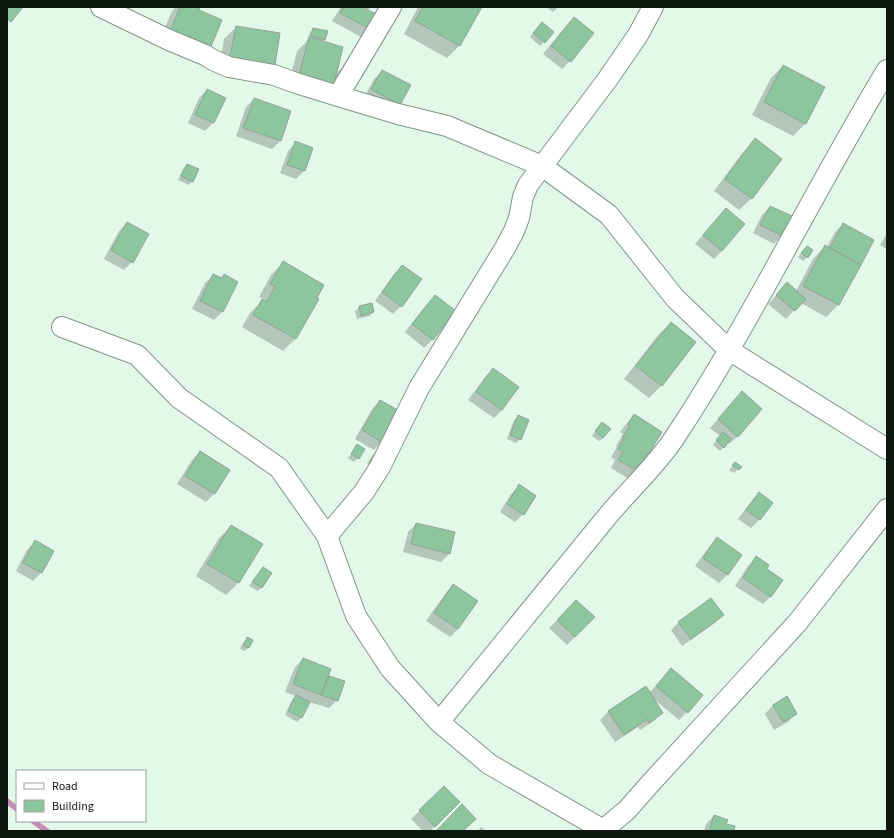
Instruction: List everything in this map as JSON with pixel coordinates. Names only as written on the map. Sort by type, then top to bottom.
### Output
[{"type":"street","points":[[101,7],[169,40],[205,54],[213,60],[229,67],[274,75],[398,114],[447,126],[542,166],[609,215],[675,298],[729,350],[887,448]]},
{"type":"street","points":[[338,96],[392,7]]},
{"type":"street","points":[[327,536],[364,492],[380,467],[419,388],[514,231],[519,218],[523,197],[528,185],[607,80],[638,35],[653,7]]},
{"type":"street","points":[[439,722],[614,507],[649,470],[672,441],[729,350],[860,115],[887,70]]},
{"type":"street","points":[[62,327],[137,355],[179,398],[279,468],[327,536],[356,616],[390,668],[439,722],[489,764],[604,831],[627,810],[798,622],[887,509]]},
{"type":"building","points":[[7,7],[23,7],[11,22],[7,19]]},
{"type":"building","points":[[180,7],[200,7],[199,10],[222,20],[210,49],[170,32]]},
{"type":"building","points":[[343,7],[362,7],[380,16],[372,30],[340,13]]},
{"type":"building","points":[[423,7],[482,7],[460,46],[415,21]]},
{"type":"building","points":[[574,17],[594,33],[571,62],[551,46]]},
{"type":"building","points":[[542,22],[554,32],[545,43],[533,33]]},
{"type":"building","points":[[236,26],[280,33],[275,65],[230,57]]},
{"type":"building","points":[[313,28],[328,31],[325,40],[311,36]]},
{"type":"building","points":[[309,37],[343,47],[333,88],[298,79]]},
{"type":"building","points":[[783,65],[825,87],[806,124],[764,102]]},
{"type":"building","points":[[382,70],[411,85],[400,105],[371,89]]},
{"type":"building","points":[[207,89],[226,98],[214,123],[195,115]]},
{"type":"building","points":[[254,98],[291,111],[281,141],[243,128]]},
{"type":"building","points":[[755,138],[782,159],[752,199],[725,179]]},
{"type":"building","points":[[295,141],[313,148],[305,171],[287,165]]},
{"type":"building","points":[[187,164],[199,169],[193,182],[181,176]]},
{"type":"building","points":[[770,206],[792,216],[783,236],[760,225]]},
{"type":"building","points":[[726,208],[745,224],[722,251],[703,235]]},
{"type":"building","points":[[127,222],[149,234],[133,263],[111,250]]},
{"type":"building","points":[[843,223],[874,240],[861,265],[830,248]]},
{"type":"building","points":[[825,245],[861,265],[839,305],[803,286]]},
{"type":"building","points":[[807,246],[813,250],[808,258],[801,253]]},
{"type":"building","points":[[283,261],[324,285],[317,298],[319,299],[296,339],[253,315],[262,299],[266,302],[275,287],[270,284]]},
{"type":"building","points":[[402,265],[422,279],[402,307],[382,292]]},
{"type":"building","points":[[213,274],[222,278],[224,274],[238,282],[223,312],[200,301]]},
{"type":"building","points":[[787,282],[806,299],[795,311],[776,295]]},
{"type":"building","points":[[435,295],[456,311],[433,340],[412,324]]},
{"type":"building","points":[[372,303],[374,312],[361,316],[359,306]]},
{"type":"building","points":[[671,322],[696,342],[662,386],[636,366]]},
{"type":"building","points":[[493,368],[519,387],[502,410],[476,392]]},
{"type":"building","points":[[742,391],[762,409],[738,437],[718,419]]},
{"type":"building","points":[[380,400],[401,412],[383,443],[362,430]]},
{"type":"building","points":[[634,414],[662,432],[638,471],[618,460],[623,452],[618,449],[630,425],[628,424]]},
{"type":"building","points":[[518,415],[529,420],[521,440],[510,435]]},
{"type":"building","points":[[602,422],[611,429],[603,438],[595,431]]},
{"type":"building","points":[[723,432],[731,439],[724,448],[716,440]]},
{"type":"building","points":[[357,444],[365,449],[359,459],[351,454]]},
{"type":"building","points":[[200,451],[230,470],[215,494],[185,476]]},
{"type":"building","points":[[735,462],[742,467],[739,470],[732,465]]},
{"type":"building","points":[[519,484],[536,496],[524,515],[507,504]]},
{"type":"building","points":[[759,492],[773,503],[760,520],[746,510]]},
{"type":"building","points":[[416,523],[455,532],[450,554],[411,544]]},
{"type":"building","points":[[231,525],[263,544],[239,583],[207,564]]},
{"type":"building","points":[[717,537],[742,555],[728,575],[703,558]]},
{"type":"building","points":[[35,540],[54,551],[42,573],[23,563]]},
{"type":"building","points":[[756,556],[769,565],[767,569],[783,580],[771,597],[743,578]]},
{"type":"building","points":[[263,567],[272,573],[262,588],[252,582]]},
{"type":"building","points":[[453,584],[478,601],[458,629],[434,613]]},
{"type":"building","points":[[711,598],[724,615],[691,639],[678,622]]},
{"type":"building","points":[[576,600],[595,617],[575,637],[557,620]]},
{"type":"building","points":[[247,637],[253,640],[249,648],[244,646]]},
{"type":"building","points":[[303,658],[331,669],[321,695],[293,684]]},
{"type":"building","points":[[671,668],[703,695],[688,713],[656,686]]},
{"type":"building","points":[[329,676],[345,681],[338,701],[321,695]]},
{"type":"building","points":[[646,686],[663,713],[649,723],[647,719],[624,735],[608,711]]},
{"type":"building","points":[[296,695],[310,702],[302,718],[288,711]]},
{"type":"building","points":[[787,696],[797,714],[783,722],[773,705]]},
{"type":"building","points":[[444,786],[460,802],[435,827],[419,810]]},
{"type":"building","points":[[462,804],[476,819],[463,831],[438,831],[437,830]]},
{"type":"building","points":[[714,815],[728,820],[726,824],[735,826],[734,831],[709,831]]},
{"type":"waterway","points":[[7,801],[16,808]]},
{"type":"waterway","points":[[34,822],[47,831]]}]
